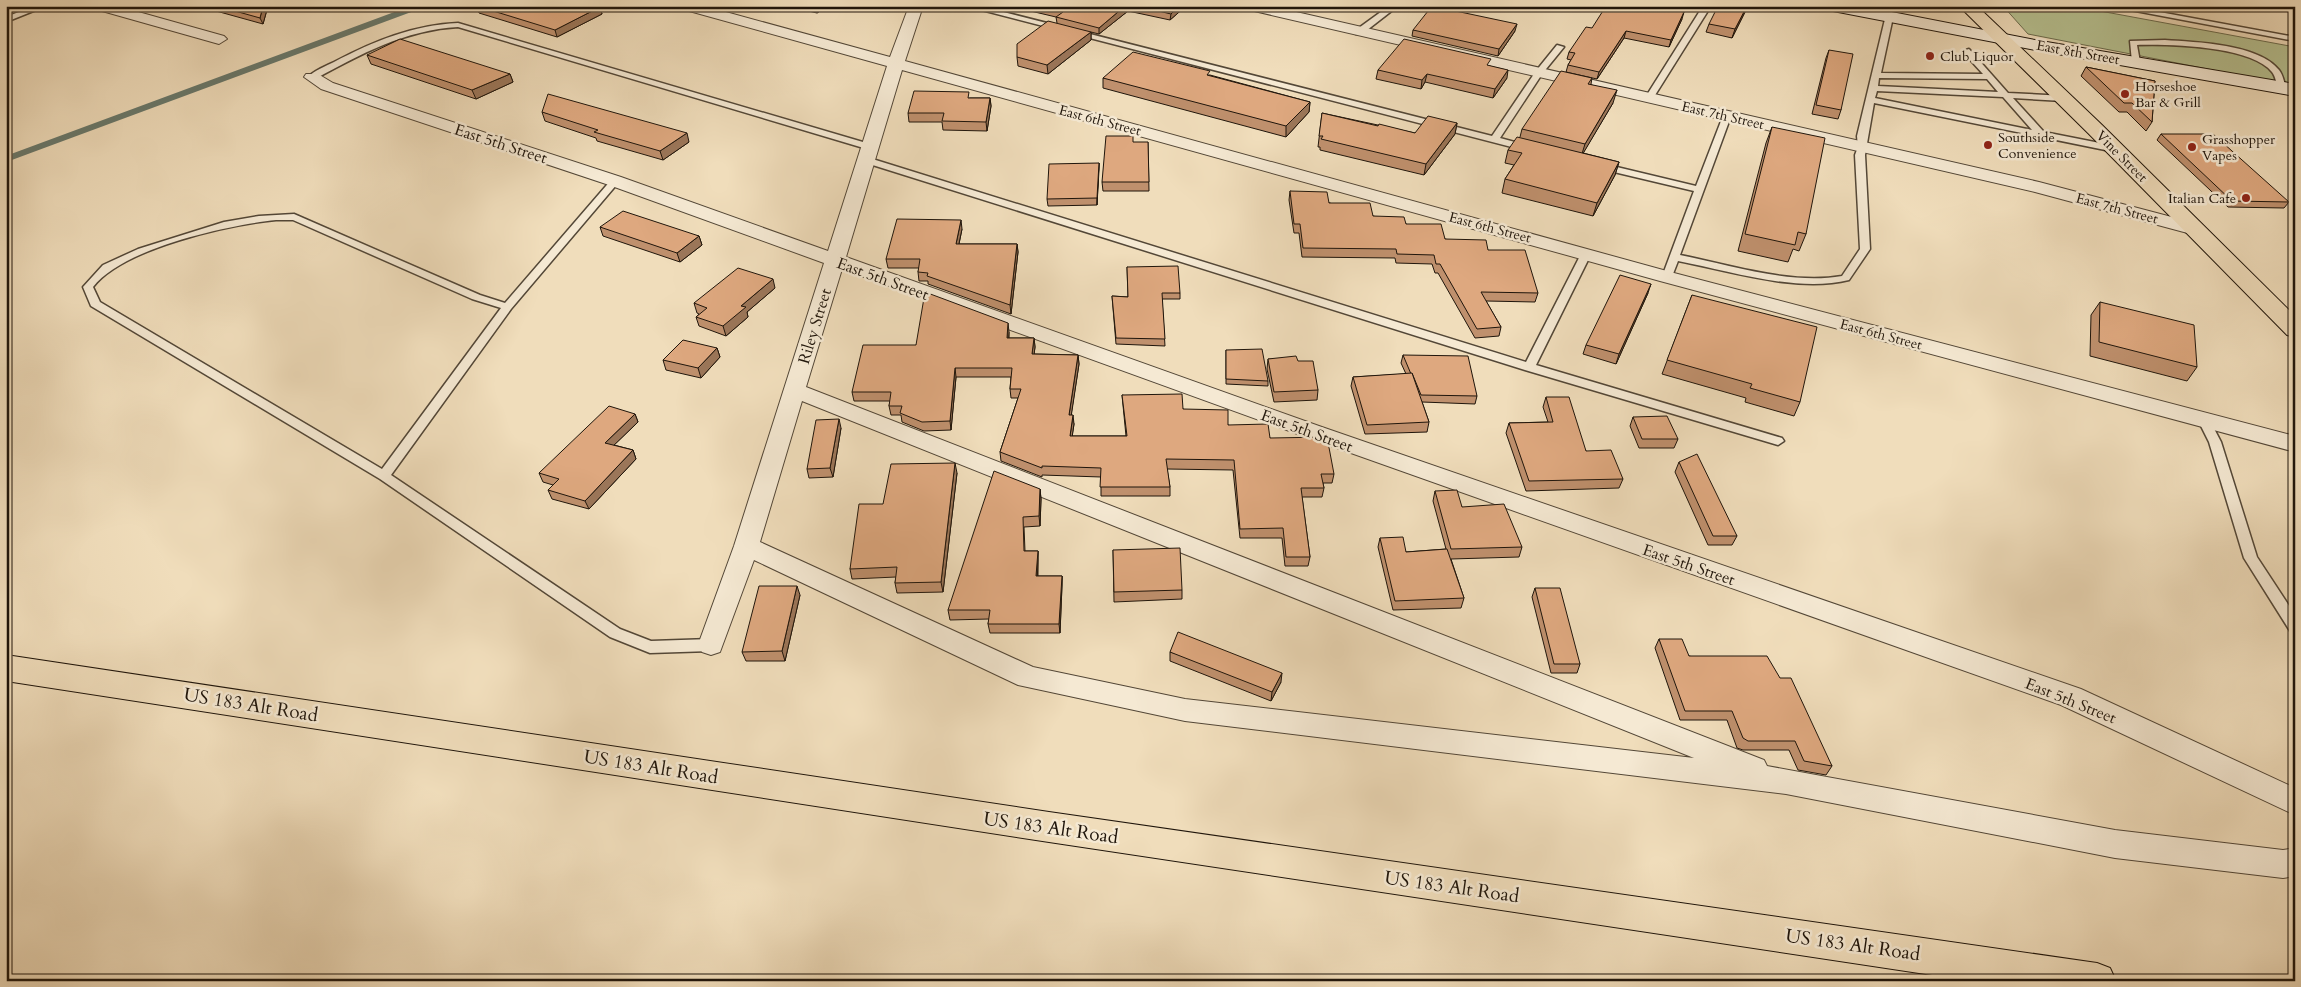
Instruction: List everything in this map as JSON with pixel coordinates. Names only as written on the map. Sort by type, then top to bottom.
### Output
[{"type":"main road","name":"East 8th Street","points":[[1833,6],[1889,18],[2288,89]]},
{"type":"main road","name":"Vine Street","points":[[1966,6],[2115,149],[2295,330]]},
{"type":"main road","name":"US 183 Alt Road","points":[[6,668],[1059,828],[2097,981]]},
{"type":"street","points":[[100,6],[219,39]]},
{"type":"street","name":"East 6th Street","points":[[687,6],[1667,277],[2295,444]]},
{"type":"street","name":"Riley Street","points":[[711,645],[746,546],[896,63],[916,6]]},
{"type":"street","name":"East 7th Street","points":[[1250,6],[2039,187],[2195,228]]},
{"type":"street","name":"East 5th Street","points":[[312,76],[327,86],[615,181],[1367,451],[2071,697],[2295,802]]},
{"type":"street","points":[[794,390],[1786,781]]},
{"type":"street","points":[[746,546],[1028,677],[1185,710],[1786,781],[2115,844],[2283,864],[2295,862]]},
{"type":"lane","points":[[6,20],[42,6]]},
{"type":"lane","points":[[1359,32],[1394,6]]},
{"type":"lane","points":[[1649,98],[1707,6]]},
{"type":"lane","points":[[2113,6],[2295,39]]},
{"type":"lane","points":[[976,7],[1541,152]]},
{"type":"lane","points":[[1675,257],[1794,281],[1823,282],[1845,278],[1865,250],[1860,155],[1863,147],[1862,136],[1889,18]]},
{"type":"lane","points":[[312,76],[408,31],[443,25],[458,25],[868,154],[1529,367],[1778,440]]},
{"type":"lane","points":[[2136,62],[2133,43],[2138,33]]},
{"type":"lane","points":[[2133,43],[2166,41],[2191,44],[2256,58],[2275,70],[2288,89]]},
{"type":"lane","points":[[1494,140],[1539,73],[1560,47]]},
{"type":"lane","points":[[1966,51],[2042,134]]},
{"type":"lane","points":[[1876,74],[1990,77]]},
{"type":"lane","points":[[1873,88],[2063,98]]},
{"type":"lane","points":[[1870,100],[2115,149]]},
{"type":"lane","points":[[1667,277],[1727,116]]},
{"type":"lane","points":[[1588,163],[1700,190]]},
{"type":"lane","points":[[384,476],[507,307],[615,181]]},
{"type":"lane","points":[[507,307],[476,297],[294,216],[275,216],[239,221],[188,235],[129,255],[102,272],[88,287],[96,304],[384,476],[614,633],[650,647],[711,645]]},
{"type":"lane","points":[[1529,367],[1586,254]]},
{"type":"lane","points":[[2204,420],[2215,442],[2251,558],[2295,628]]},
{"type":"green space","points":[[2003,6],[2073,6],[2295,47],[2295,86],[2028,34]]},
{"type":"building","points":[[217,6],[263,6],[260,18]]},
{"type":"building","points":[[477,6],[596,6],[600,7],[555,30]]},
{"type":"building","points":[[1039,6],[1125,6],[1099,28],[1056,17],[1063,12]]},
{"type":"building","points":[[1138,6],[1179,6],[1171,14]]},
{"type":"building","points":[[1432,6],[1517,24],[1499,49],[1413,30]]},
{"type":"building","points":[[1606,6],[1651,6],[1684,12],[1671,40],[1626,31],[1599,72],[1568,65],[1575,53],[1569,52],[1586,27],[1592,28]]},
{"type":"building","points":[[1718,6],[1747,6],[1735,29],[1709,24]]},
{"type":"building","points":[[1048,21],[1091,32],[1047,65],[1017,57],[1017,44]]},
{"type":"building","points":[[400,39],[510,74],[472,90],[367,55]]},
{"type":"building","points":[[1404,39],[1491,59],[1487,65],[1508,70],[1495,89],[1427,74],[1422,80],[1378,70]]},
{"type":"building","points":[[1829,50],[1853,54],[1841,110],[1816,105]]},
{"type":"building","points":[[1133,52],[1210,71],[1207,75],[1310,102],[1286,126],[1103,78]]},
{"type":"building","points":[[2086,67],[2155,81],[2152,122],[2132,103],[2124,103]]},
{"type":"building","points":[[1561,71],[1592,78],[1588,84],[1617,90],[1585,144],[1522,129]]},
{"type":"building","points":[[914,91],[969,92],[968,98],[990,98],[986,122],[942,121],[944,113],[908,113]]},
{"type":"building","points":[[548,94],[687,133],[660,151],[594,132],[598,130],[542,112]]},
{"type":"building","points":[[1322,113],[1415,133],[1428,116],[1457,123],[1426,164],[1321,139],[1323,136],[1319,136]]},
{"type":"building","points":[[1772,127],[1825,138],[1806,234],[1798,232],[1795,245],[1745,234]]},
{"type":"building","points":[[2161,134],[2213,134],[2289,202],[2232,201]]},
{"type":"building","points":[[1106,136],[1133,136],[1133,142],[1148,142],[1149,182],[1102,182]]},
{"type":"building","points":[[1517,137],[1619,162],[1597,203],[1505,179],[1522,153],[1508,150]]},
{"type":"building","points":[[1099,163],[1097,198],[1047,199],[1049,164]]},
{"type":"building","points":[[1290,191],[1327,192],[1329,203],[1370,203],[1373,216],[1404,217],[1406,224],[1441,224],[1445,239],[1486,240],[1488,250],[1525,250],[1538,293],[1481,292],[1501,327],[1477,329],[1440,264],[1436,264],[1434,255],[1397,254],[1396,249],[1303,248],[1300,224],[1294,224]]},
{"type":"building","points":[[623,211],[699,236],[677,253],[600,227]]},
{"type":"building","points":[[897,219],[961,220],[956,244],[1017,244],[1010,305],[927,276],[928,273],[918,272],[920,259],[886,259]]},
{"type":"building","points":[[1178,266],[1180,293],[1162,293],[1165,339],[1116,338],[1112,296],[1128,297],[1127,267]]},
{"type":"building","points":[[738,268],[773,279],[741,306],[746,307],[723,326],[696,317],[707,308],[694,303]]},
{"type":"building","points":[[1620,275],[1651,284],[1619,354],[1586,345]]},
{"type":"building","points":[[925,292],[1008,323],[1007,338],[1034,338],[1032,354],[1078,355],[1069,415],[1073,415],[1070,436],[1127,436],[1122,395],[1182,394],[1183,409],[1228,410],[1228,425],[1268,424],[1270,438],[1327,437],[1334,474],[1321,474],[1324,488],[1301,488],[1310,557],[1286,557],[1283,528],[1240,529],[1234,460],[1166,459],[1170,487],[1100,487],[1101,468],[1042,466],[1042,468],[1000,452],[1021,389],[1010,389],[1012,368],[955,368],[950,421],[922,422],[900,413],[902,406],[889,406],[891,392],[852,392],[863,345],[916,345]]},
{"type":"building","points":[[1692,295],[1817,327],[1800,402],[1750,388],[1752,384],[1667,360]]},
{"type":"building","points":[[2100,302],[2194,325],[2197,367],[2099,342]]},
{"type":"building","points":[[683,340],[717,348],[698,368],[663,360]]},
{"type":"building","points":[[1262,349],[1268,381],[1226,379],[1226,350]]},
{"type":"building","points":[[1403,355],[1468,356],[1477,396],[1421,395]]},
{"type":"building","points":[[1296,356],[1298,361],[1313,361],[1318,390],[1274,392],[1268,359]]},
{"type":"building","points":[[1412,373],[1429,422],[1367,425],[1353,377]]},
{"type":"building","points":[[1546,397],[1569,397],[1586,451],[1611,450],[1623,479],[1529,481],[1509,423],[1553,422]]},
{"type":"building","points":[[609,406],[635,414],[605,443],[633,450],[585,501],[548,490],[559,479],[539,473]]},
{"type":"building","points":[[1667,416],[1678,439],[1642,439],[1633,417]]},
{"type":"building","points":[[839,419],[830,468],[807,469],[816,420]]},
{"type":"building","points":[[1697,454],[1737,536],[1713,536],[1679,462]]},
{"type":"building","points":[[955,463],[941,582],[895,583],[897,567],[850,569],[859,504],[883,504],[891,464]]},
{"type":"building","points":[[994,471],[1040,489],[1039,516],[1023,517],[1024,551],[1038,551],[1036,576],[1062,576],[1059,624],[988,624],[990,610],[948,610]]},
{"type":"building","points":[[1457,490],[1462,507],[1504,504],[1522,547],[1451,549],[1435,491]]},
{"type":"building","points":[[1403,537],[1406,552],[1447,549],[1464,598],[1395,601],[1380,538]]},
{"type":"building","points":[[1180,548],[1182,590],[1114,592],[1113,550]]},
{"type":"building","points":[[759,586],[797,586],[782,651],[742,652]]},
{"type":"building","points":[[1535,588],[1560,588],[1580,664],[1554,664]]},
{"type":"building","points":[[1178,632],[1282,673],[1272,692],[1170,652]]},
{"type":"building","points":[[1659,639],[1682,639],[1689,656],[1767,656],[1780,678],[1791,678],[1832,766],[1804,761],[1795,741],[1748,741],[1743,738],[1732,711],[1685,711]]},
{"type":"waterway","points":[[6,159],[419,6]]},
{"type":"place","name":"Club Liquor","points":[[1930,56]]},
{"type":"place","name":"Horseshoe Bar & Grill","points":[[2125,94]]},
{"type":"place","name":"Southside Convenience","points":[[1988,145]]},
{"type":"place","name":"Grasshopper Vapes","points":[[2192,147]]},
{"type":"place","name":"Italian Cafe","points":[[2246,198]]}]
